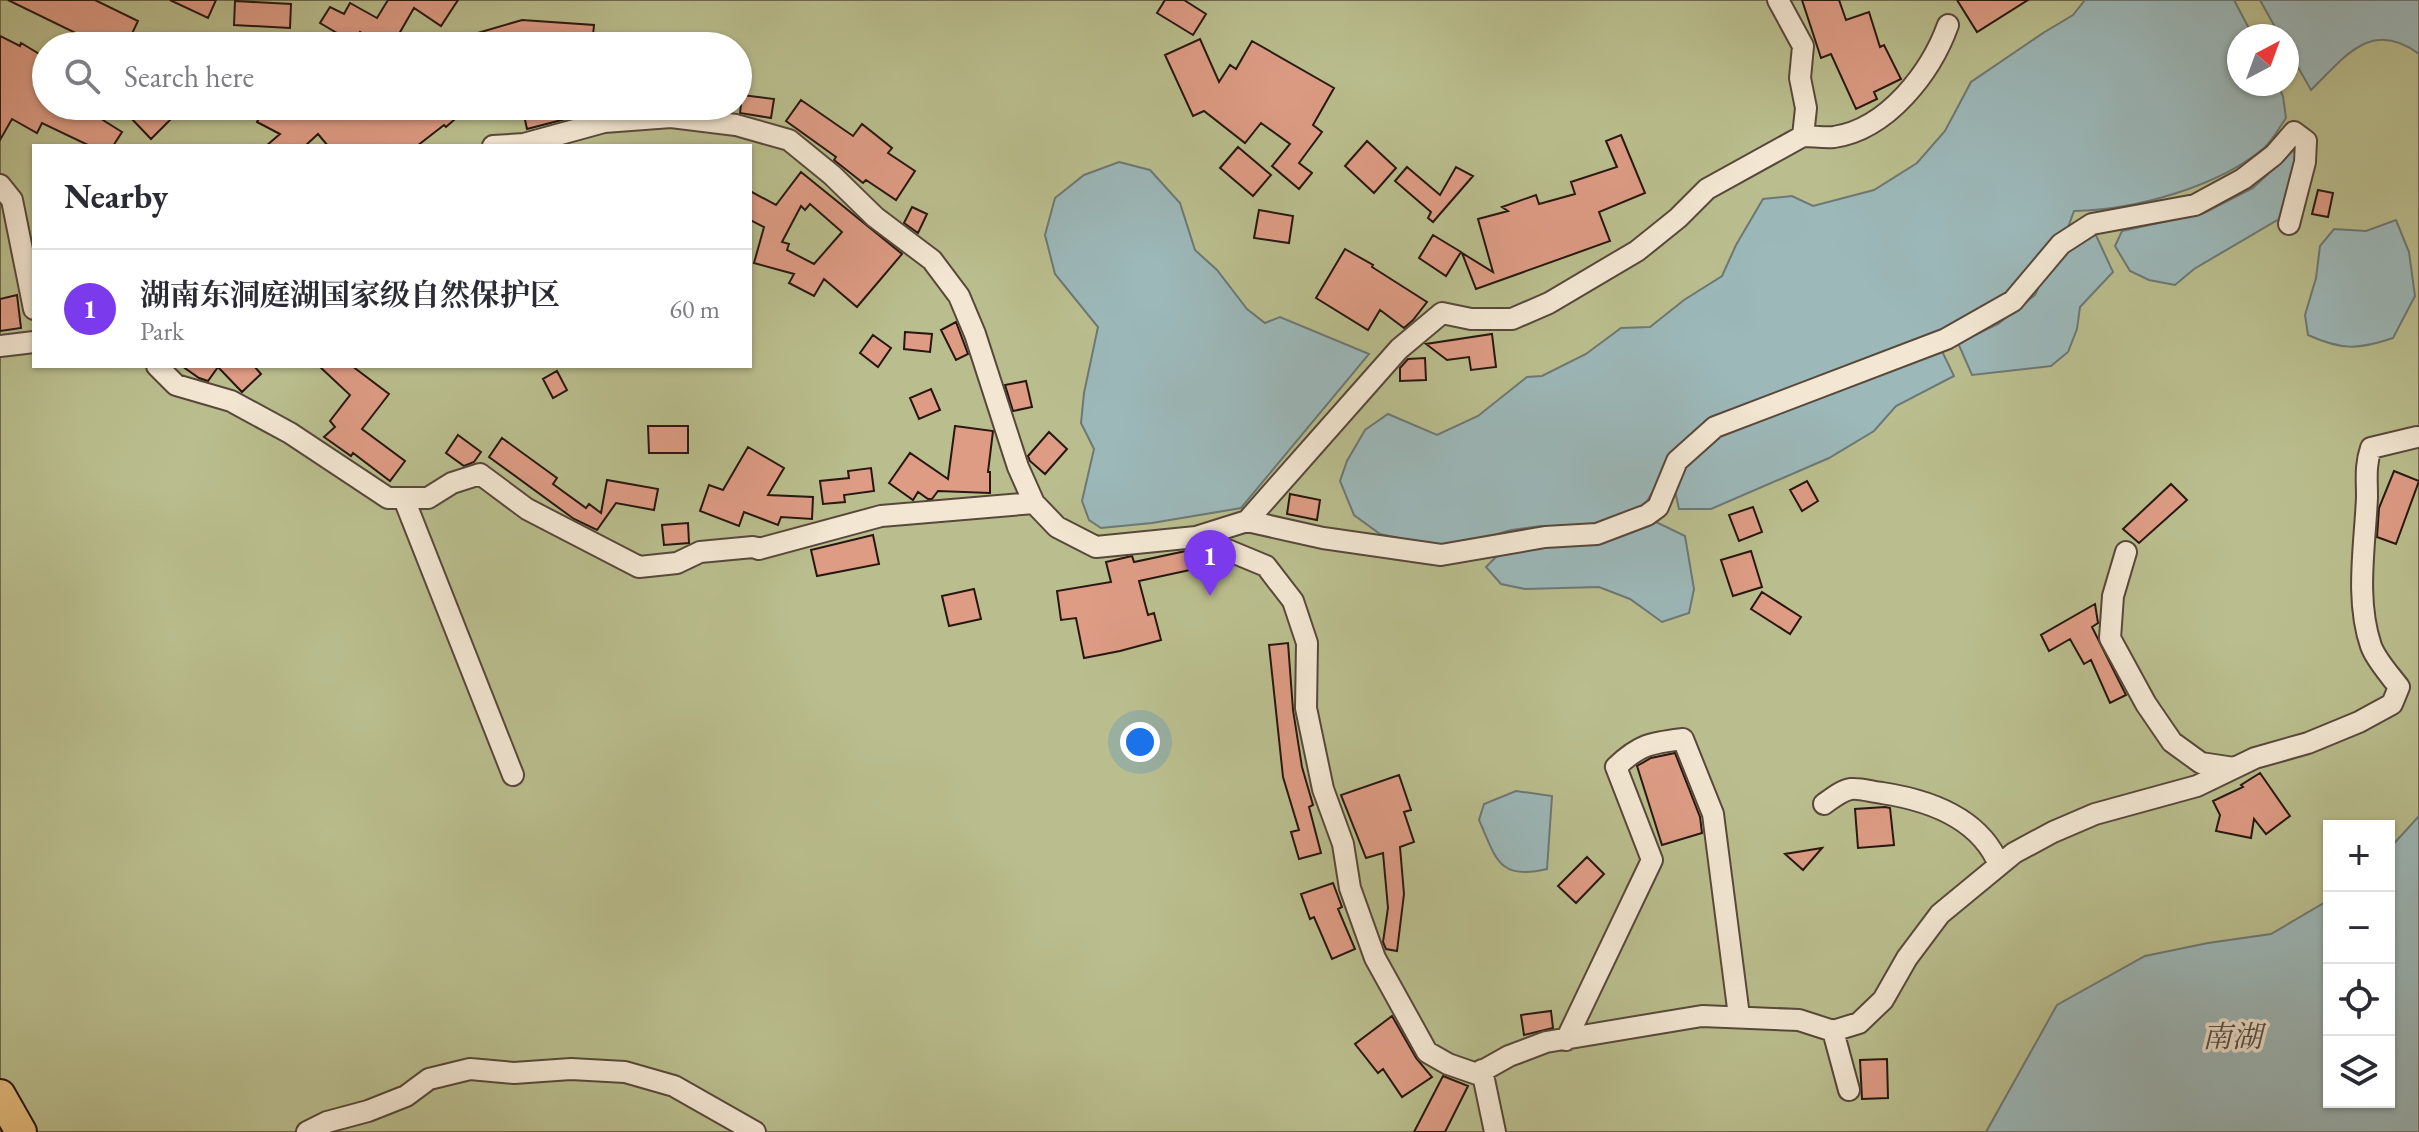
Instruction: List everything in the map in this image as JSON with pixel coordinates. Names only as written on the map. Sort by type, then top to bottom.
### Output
[{"type":"main road","points":[[0,1095],[21,1132]]},
{"type":"street","points":[[1778,0],[1803,46],[1800,78],[1806,108],[1803,136]]},
{"type":"street","points":[[1247,521],[1399,349],[1442,313],[1471,319],[1512,319],[1549,303],[1637,251],[1678,218],[1707,189],[1803,136],[1833,137],[1866,127],[1903,98],[1941,43],[1948,25]]},
{"type":"street","points":[[524,144],[604,122],[631,120]]},
{"type":"street","points":[[695,120],[736,125],[789,140],[832,175],[875,217],[932,260],[959,296],[975,334],[1018,467],[1034,503],[1057,527],[1096,547],[1196,537],[1247,521],[1323,538],[1441,555],[1545,537],[1597,534],[1647,515],[1658,507],[1677,461],[1715,427],[1946,339],[2013,301],[2061,244],[2092,224],[2195,205],[2243,179],[2274,155],[2294,132],[2306,141],[2305,162],[2289,224]]},
{"type":"street","points":[[0,185],[12,200],[32,299]]},
{"type":"street","points":[[0,346],[32,342]]},
{"type":"street","points":[[159,368],[176,385],[231,401],[290,433],[388,498],[428,498],[452,483],[480,474],[527,509],[639,567],[677,563],[700,552],[759,549],[881,516],[1034,503]]},
{"type":"street","points":[[1196,537],[1266,566],[1293,601],[1307,643],[1306,708],[1323,789],[1343,844],[1350,888],[1375,958],[1427,1052],[1448,1064],[1477,1074],[1509,1056],[1546,1042],[1702,1016],[1799,1020],[1833,1031],[1859,1023],[1883,1000],[1907,958],[1940,914],[2014,853],[2095,814],[2197,786],[2255,758],[2308,743],[2359,722],[2392,704],[2399,687],[2371,648],[2363,603],[2367,496],[2365,465],[2371,448],[2417,437]]},
{"type":"street","points":[[404,499],[513,775]]},
{"type":"street","points":[[2126,552],[2113,596],[2110,638],[2146,704],[2172,742],[2201,763],[2234,768]]},
{"type":"street","points":[[1566,1040],[1652,860],[1616,767],[1634,749],[1659,742],[1683,739],[1713,814],[1739,1016]]},
{"type":"street","points":[[1824,804],[1848,789],[1909,797],[1947,811],[1957,818],[1993,850],[1999,865]]},
{"type":"street","points":[[1833,1031],[1849,1090]]},
{"type":"street","points":[[307,1132],[327,1122],[406,1096],[429,1079],[470,1069],[514,1073],[571,1069],[625,1072],[674,1086],[755,1132]]},
{"type":"street","points":[[1482,1070],[1495,1132]]},
{"type":"green space","points":[[0,0],[2419,0],[2419,1132],[0,1132]]},
{"type":"water","points":[[2085,0],[2234,0],[2247,24],[2227,24],[2227,96],[2283,96],[2286,118],[2264,148],[2245,162],[2199,185],[2148,201],[2074,211],[2066,233],[2011,292],[1941,335],[1780,395],[1744,405],[1705,428],[1672,458],[1642,510],[1594,530],[1541,526],[1511,530],[1465,544],[1432,545],[1380,534],[1354,515],[1340,481],[1347,461],[1365,430],[1388,414],[1437,435],[1478,416],[1527,377],[1542,376],[1586,354],[1621,328],[1650,327],[1722,276],[1763,199],[1792,196],[1813,206],[1874,190],[1917,163],[1945,131],[1971,82],[2073,15]]},
{"type":"water","points":[[2260,0],[2419,0],[2419,54],[2402,44],[2387,40],[2373,41],[2347,55],[2311,90],[2299,69],[2299,24],[2273,24]]},
{"type":"water","points":[[2298,146],[2294,175],[2279,219],[2194,269],[2175,285],[2149,280],[2130,271],[2115,246],[2122,231],[2204,213],[2253,188]]},
{"type":"water","points":[[1119,162],[1150,170],[1180,203],[1195,250],[1217,270],[1247,309],[1265,323],[1280,317],[1369,354],[1241,508],[1101,528],[1089,520],[1082,501],[1094,449],[1081,423],[1098,327],[1055,274],[1045,235],[1055,198],[1084,175]]},
{"type":"water","points":[[2396,220],[2409,252],[2415,296],[2393,338],[2350,347],[2308,335],[2305,315],[2316,278],[2320,246],[2334,229],[2366,231]]},
{"type":"water","points":[[2094,231],[2113,272],[2080,307],[2077,329],[2068,352],[2051,366],[1972,375],[1958,343],[1998,324],[2035,295],[2049,264]]},
{"type":"water","points":[[1940,347],[1954,376],[1896,406],[1874,431],[1829,458],[1711,509],[1679,509],[1675,491],[1683,464],[1720,431]]},
{"type":"water","points":[[1654,521],[1685,536],[1694,589],[1689,613],[1662,622],[1630,599],[1599,587],[1525,589],[1501,584],[1486,567],[1496,557],[1537,544],[1585,545]]},
{"type":"water","points":[[1516,791],[1552,796],[1547,869],[1518,872],[1508,869],[1495,855],[1479,820],[1484,804]]},
{"type":"water","name":"南湖","points":[[2419,816],[2419,1132],[1986,1132],[2057,1005],[2145,956],[2271,934],[2323,904],[2323,1108],[2395,1108],[2395,842]]},
{"type":"building","points":[[8,0],[95,0],[138,21],[133,32],[74,32]]},
{"type":"building","points":[[170,0],[216,0],[208,18]]},
{"type":"building","points":[[388,0],[458,0],[441,26],[414,8],[400,32],[335,32],[320,23],[330,7],[344,14],[350,3],[377,18]]},
{"type":"building","points":[[1165,0],[1184,0],[1206,14],[1193,35],[1157,13]]},
{"type":"building","points":[[1802,0],[1839,0],[1846,20],[1869,12],[1880,47],[1884,45],[1901,79],[1874,92],[1877,99],[1856,109],[1831,54],[1821,58]]},
{"type":"building","points":[[1957,0],[2028,0],[1977,32]]},
{"type":"building","points":[[235,1],[291,4],[290,28],[234,25]]},
{"type":"building","points":[[522,20],[594,25],[593,32],[481,32]]},
{"type":"building","points":[[0,36],[32,50],[32,120],[103,120],[122,132],[114,144],[86,144],[42,123],[37,133],[12,119],[0,140]]},
{"type":"building","points":[[1200,39],[1219,82],[1230,65],[1236,69],[1252,41],[1334,88],[1313,125],[1322,132],[1299,163],[1312,173],[1299,189],[1272,166],[1290,144],[1261,123],[1245,143],[1204,111],[1193,116],[1165,55]]},
{"type":"building","points":[[752,96],[774,99],[771,118],[752,115]]},
{"type":"building","points":[[801,100],[853,136],[862,124],[892,148],[888,153],[915,171],[896,200],[866,180],[863,183],[834,160],[836,157],[786,121]]},
{"type":"building","points":[[133,120],[170,120],[151,139]]},
{"type":"building","points":[[454,120],[420,144],[326,144],[318,134],[307,144],[268,144],[280,134],[257,122]]},
{"type":"building","points":[[525,120],[562,120],[527,129]]},
{"type":"building","points":[[1621,135],[1645,193],[1599,212],[1610,241],[1476,289],[1462,253],[1493,272],[1478,219],[1508,211],[1502,207],[1536,195],[1539,204],[1575,194],[1571,182],[1617,167],[1606,141]]},
{"type":"building","points":[[1367,141],[1396,168],[1374,193],[1345,166]]},
{"type":"building","points":[[1238,147],[1271,175],[1253,196],[1220,168]]},
{"type":"building","points":[[1407,167],[1440,195],[1456,167],[1473,176],[1433,222],[1428,218],[1431,212],[1395,181]]},
{"type":"building","points":[[801,172],[902,254],[857,307],[824,279],[814,296],[789,283],[794,274],[754,263],[764,227],[752,221],[752,192],[776,205]],"holes":[[[810,204],[842,232],[814,264],[787,250],[789,244],[782,242],[801,206],[805,210]]]},
{"type":"building","points":[[2318,190],[2333,193],[2328,217],[2312,214]]},
{"type":"building","points":[[912,207],[927,214],[918,233],[904,223]]},
{"type":"building","points":[[1259,210],[1293,216],[1289,243],[1254,238]]},
{"type":"building","points":[[1433,235],[1461,252],[1446,276],[1419,258]]},
{"type":"building","points":[[1345,249],[1427,302],[1404,328],[1380,310],[1368,330],[1316,298]]},
{"type":"building","points":[[17,295],[21,328],[0,331],[0,299]]},
{"type":"building","points":[[956,322],[968,354],[956,360],[941,330]]},
{"type":"building","points":[[905,332],[932,334],[930,352],[904,349]]},
{"type":"building","points":[[1492,334],[1496,367],[1471,370],[1469,357],[1447,360],[1426,344]]},
{"type":"building","points":[[873,335],[891,348],[878,367],[860,353]]},
{"type":"building","points":[[1425,358],[1426,380],[1400,381],[1400,368],[1408,359]]},
{"type":"building","points":[[185,368],[217,368],[208,381]]},
{"type":"building","points":[[219,368],[256,368],[261,374],[242,392]]},
{"type":"building","points":[[321,368],[355,368],[389,394],[362,429],[405,461],[390,481],[353,453],[351,456],[324,437],[335,427],[330,421],[350,395]]},
{"type":"building","points":[[557,371],[567,390],[553,398],[543,379]]},
{"type":"building","points":[[1026,381],[1032,407],[1013,411],[1005,385]]},
{"type":"building","points":[[931,389],[940,410],[919,419],[910,398]]},
{"type":"building","points":[[648,426],[688,426],[688,453],[649,453]]},
{"type":"building","points":[[955,426],[993,431],[988,472],[990,493],[938,491],[932,499],[928,499],[918,492],[913,500],[889,483],[910,453],[948,479]]},
{"type":"building","points":[[1049,432],[1067,449],[1045,474],[1028,456]]},
{"type":"building","points":[[458,435],[481,452],[474,462],[464,466],[446,453]]},
{"type":"building","points":[[502,438],[557,478],[553,484],[586,508],[589,504],[601,513],[607,480],[658,489],[654,510],[616,503],[597,530],[574,519],[489,457]]},
{"type":"building","points":[[748,447],[784,468],[768,495],[813,497],[812,519],[781,517],[778,525],[744,512],[739,526],[700,511],[709,485],[723,490]]},
{"type":"building","points":[[871,468],[874,491],[844,495],[845,502],[823,504],[820,481],[849,478],[848,471]]},
{"type":"building","points":[[2394,471],[2419,481],[2396,544],[2377,537],[2379,508]]},
{"type":"building","points":[[1807,481],[1818,501],[1802,511],[1790,490]]},
{"type":"building","points":[[2171,484],[2187,500],[2139,543],[2123,529]]},
{"type":"building","points":[[1290,494],[1320,500],[1317,520],[1287,514]]},
{"type":"building","points":[[1753,507],[1762,532],[1739,541],[1729,515]]},
{"type":"building","points":[[688,523],[689,543],[664,545],[662,525]]},
{"type":"building","points":[[873,535],[879,564],[817,576],[811,550]]},
{"type":"building","points":[[1186,551],[1190,570],[1139,581],[1148,615],[1154,613],[1161,640],[1084,658],[1076,618],[1061,620],[1057,591],[1111,582],[1106,562],[1132,556],[1134,562]]},
{"type":"building","points":[[1751,551],[1762,587],[1733,596],[1721,560]]},
{"type":"building","points":[[974,589],[981,619],[949,626],[942,596]]},
{"type":"building","points":[[1762,592],[1801,617],[1790,634],[1751,609]]},
{"type":"building","points":[[2095,604],[2098,623],[2092,627],[2126,695],[2110,703],[2091,660],[2084,664],[2070,639],[2049,651],[2041,635]]},
{"type":"building","points":[[1288,643],[1293,710],[1302,767],[1313,805],[1309,807],[1321,853],[1299,859],[1291,832],[1299,830],[1283,777],[1269,645]]},
{"type":"building","points":[[1675,753],[1700,817],[1702,833],[1662,845],[1637,766],[1651,758]]},
{"type":"building","points":[[2260,773],[2290,816],[2266,834],[2254,819],[2251,838],[2216,831],[2220,815],[2213,801],[2243,787],[2241,785]]},
{"type":"building","points":[[1399,775],[1411,810],[1404,812],[1414,842],[1400,847],[1404,894],[1397,951],[1386,949],[1383,942],[1388,908],[1383,853],[1366,858],[1341,795]]},
{"type":"building","points":[[1890,808],[1894,845],[1858,848],[1855,809]]},
{"type":"building","points":[[1822,848],[1803,870],[1785,854]]},
{"type":"building","points":[[1587,857],[1604,874],[1576,903],[1558,886]]},
{"type":"building","points":[[1333,883],[1342,907],[1338,909],[1355,949],[1332,959],[1314,917],[1310,919],[1301,894]]},
{"type":"building","points":[[1551,1011],[1553,1028],[1524,1035],[1521,1015]]},
{"type":"building","points":[[1392,1016],[1416,1058],[1432,1077],[1402,1097],[1383,1069],[1378,1073],[1355,1044]]},
{"type":"building","points":[[1887,1059],[1888,1098],[1862,1099],[1860,1060]]},
{"type":"building","points":[[1443,1076],[1468,1086],[1445,1132],[1414,1132]]},
{"type":"place","name":"湖南东洞庭湖国家级自然保护区","points":[[1210,596]]}]
